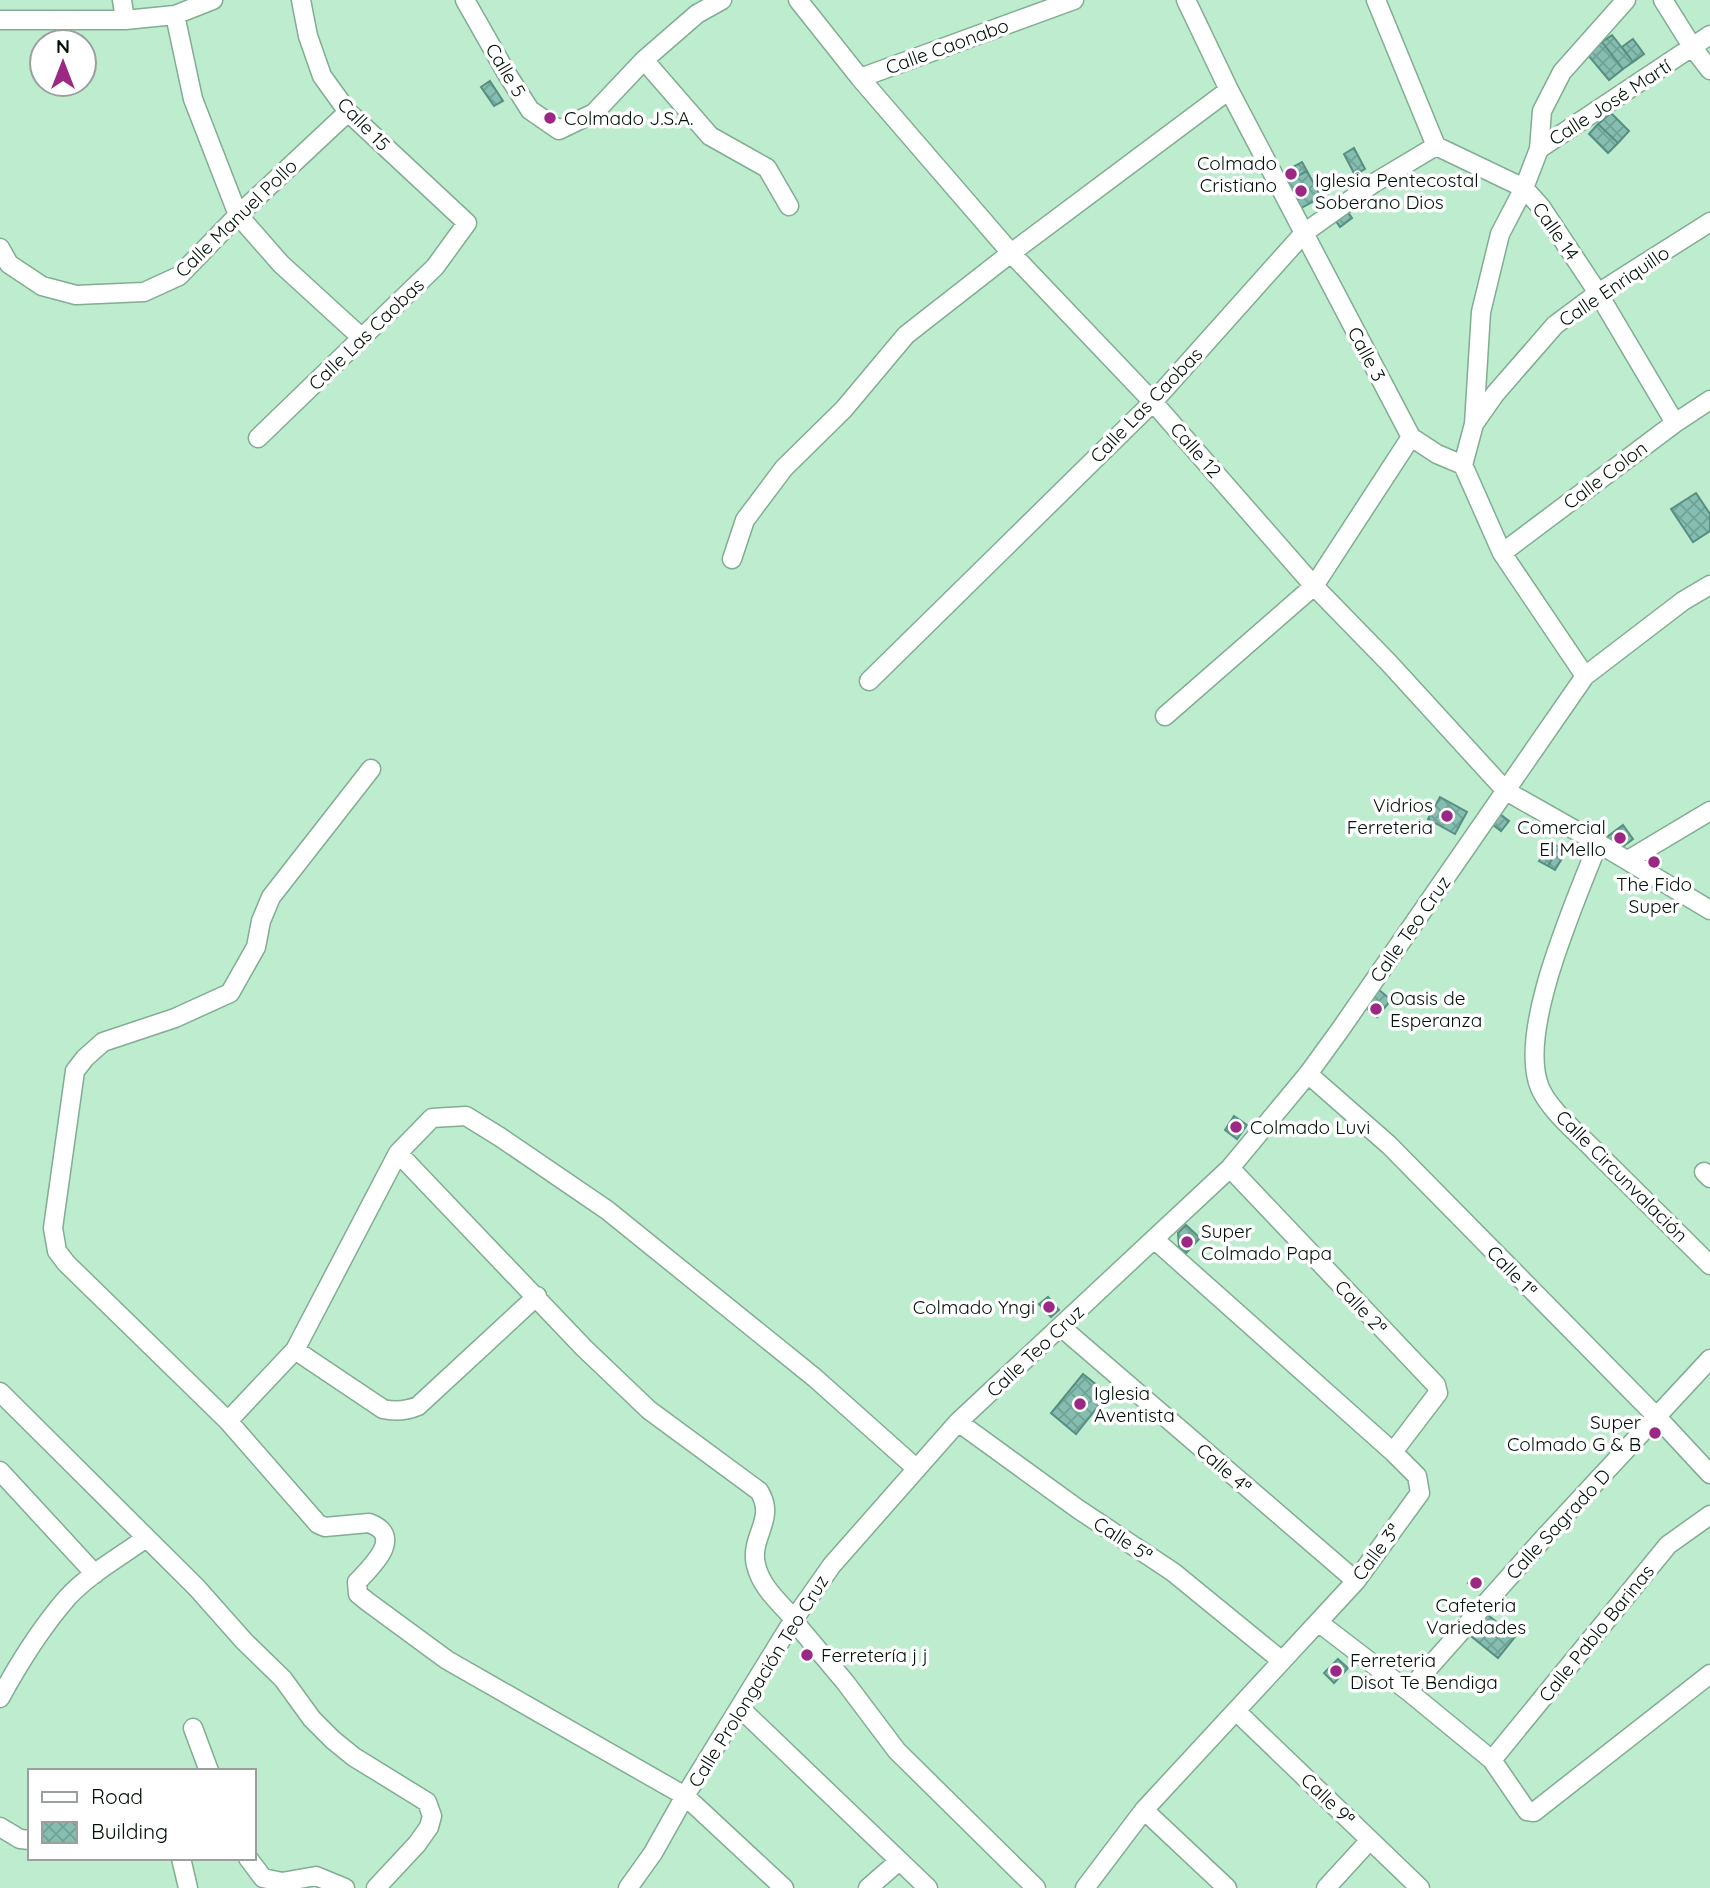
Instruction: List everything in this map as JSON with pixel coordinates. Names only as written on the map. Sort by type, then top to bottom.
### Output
[{"type":"street","points":[[122,0],[125,20]]},
{"type":"street","points":[[0,20],[125,20],[175,15],[213,0]]},
{"type":"street","name":"Calle 15","points":[[301,0],[308,36],[322,76],[348,112],[467,223]]},
{"type":"street","name":"Calle 5","points":[[465,0],[530,110],[559,130],[594,114],[644,60]]},
{"type":"street","points":[[722,0],[696,15],[644,60],[710,136],[767,168],[789,206]]},
{"type":"street","name":"Calle 12","points":[[798,0],[860,78],[1011,253],[1153,402],[1314,586],[1389,663],[1506,792],[1628,860],[1710,910]]},
{"type":"street","name":"Calle Caonabo","points":[[860,78],[1074,0]]},
{"type":"street","name":"Calle 3","points":[[1186,0],[1229,90],[1410,437]]},
{"type":"street","points":[[1376,0],[1436,146]]},
{"type":"street","points":[[1539,149],[1542,111],[1562,72],[1626,0]]},
{"type":"street","points":[[1663,0],[1710,70]]},
{"type":"street","points":[[175,15],[193,99],[238,215],[281,264],[362,338]]},
{"type":"street","name":"Calle José Martí","points":[[1463,465],[1474,424],[1481,312],[1500,234],[1524,188],[1539,149],[1710,35]]},
{"type":"street","points":[[732,559],[745,520],[784,468],[844,409],[906,335],[1229,90]]},
{"type":"street","name":"Calle Manuel Pollo","points":[[0,247],[9,264],[42,286],[76,295],[144,292],[179,276],[238,215],[348,112]]},
{"type":"street","name":"Calle 14","points":[[1436,146],[1524,188],[1541,207],[1598,293],[1675,423]]},
{"type":"street","name":"Calle Las Caobas","points":[[869,681],[1153,402],[1304,233],[1374,183],[1436,146]]},
{"type":"street","name":"Calle Enriquillo","points":[[1474,424],[1495,394],[1555,326],[1598,293],[1710,222]]},
{"type":"street","name":"Calle Las Caobas","points":[[258,438],[435,267],[467,223]]},
{"type":"street","name":"Calle Colon","points":[[1502,553],[1675,423],[1710,400]]},
{"type":"street","points":[[1165,716],[1314,586],[1410,437],[1437,454],[1463,465],[1502,553],[1586,676]]},
{"type":"street","name":"Calle Teo Cruz","points":[[958,1422],[1230,1168],[1308,1074],[1586,676],[1683,601],[1710,585]]},
{"type":"street","points":[[371,769],[271,897],[261,921],[256,947],[230,993],[175,1018],[103,1042],[75,1071],[53,1228],[57,1251],[66,1263],[228,1421],[318,1524],[324,1527],[369,1523],[376,1525],[383,1533],[385,1545],[382,1554],[357,1581],[358,1594],[447,1660],[685,1796],[784,1888]]},
{"type":"street","points":[[1628,860],[1710,811]]},
{"type":"street","name":"Calle Circunvalación","points":[[1598,843],[1546,988],[1535,1038],[1535,1063],[1540,1088],[1562,1118],[1710,1265]]},
{"type":"street","name":"Calle 1ª","points":[[1308,1074],[1389,1145],[1710,1474]]},
{"type":"street","points":[[228,1421],[295,1350],[398,1153],[432,1118],[466,1116],[607,1210],[815,1378],[917,1469]]},
{"type":"street","points":[[398,1153],[584,1348],[649,1409],[759,1491],[765,1500],[766,1510],[756,1545],[755,1561],[766,1588],[845,1682],[897,1751],[1036,1888]]},
{"type":"street","name":"Calle 2ª","points":[[1230,1168],[1436,1385],[1438,1393],[1393,1452]]},
{"type":"street","name":"Calle 3ª","points":[[1085,1888],[1144,1810],[1356,1581],[1420,1493],[1417,1476],[1393,1452],[1154,1239]]},
{"type":"street","points":[[295,1350],[383,1409],[396,1412],[418,1406],[537,1296]]},
{"type":"street","name":"Calle 4ª","points":[[1060,1327],[1356,1581]]},
{"type":"street","name":"Calle Sagrado D","points":[[1408,1690],[1542,1540],[1710,1359]]},
{"type":"street","points":[[0,1392],[197,1588],[244,1641],[284,1679],[312,1719],[333,1740],[427,1802],[432,1816],[429,1827],[376,1888]]},
{"type":"street","name":"Calle Prolongación Teo Cruz","points":[[628,1888],[653,1853],[793,1619],[832,1565],[958,1422]]},
{"type":"street","name":"Calle 5ª","points":[[958,1422],[1078,1509],[1173,1572],[1282,1661]]},
{"type":"street","points":[[0,1471],[95,1574]]},
{"type":"street","name":"Calle Pablo Barinas","points":[[1492,1760],[1668,1545],[1710,1515]]},
{"type":"street","points":[[0,1698],[20,1662],[68,1597],[146,1538]]},
{"type":"street","points":[[1318,1622],[1408,1690],[1492,1760],[1527,1811],[1534,1812],[1710,1674]]},
{"type":"street","points":[[740,1708],[928,1888]]},
{"type":"street","name":"Calle 9ª","points":[[1236,1711],[1420,1888]]},
{"type":"street","points":[[193,1728],[208,1769]]},
{"type":"street","points":[[1144,1810],[1227,1888]]},
{"type":"street","points":[[0,1827],[20,1839],[28,1840]]},
{"type":"street","points":[[1326,1888],[1370,1840]]},
{"type":"street","points":[[181,1860],[188,1888]]},
{"type":"street","points":[[250,1860],[263,1878],[282,1882],[316,1876],[345,1888]]},
{"type":"street","points":[[869,1888],[899,1861]]},
{"type":"building","points":[[1612,35],[1633,62],[1623,69],[1602,42]]},
{"type":"building","points":[[1633,39],[1644,54],[1633,62],[1622,47]]},
{"type":"building","points":[[1602,42],[1623,69],[1609,80],[1587,54]]},
{"type":"building","points":[[490,81],[503,101],[494,106],[481,87]]},
{"type":"building","points":[[1611,113],[1629,131],[1618,143],[1598,124]]},
{"type":"building","points":[[1598,124],[1618,143],[1608,153],[1589,134]]},
{"type":"building","points":[[1354,148],[1365,169],[1355,175],[1344,154]]},
{"type":"building","name":"Colmado Cristiano","points":[[1302,162],[1307,171],[1281,185],[1276,176]]},
{"type":"building","name":"Iglesia Pentecostal Soberano Dios","points":[[1307,171],[1321,197],[1296,211],[1281,185]]},
{"type":"building","points":[[1344,206],[1352,218],[1340,227],[1331,214]]},
{"type":"building","points":[[1696,493],[1710,514],[1710,531],[1693,542],[1671,509]]},
{"type":"building","name":"Vidrios Ferreteria","points":[[1440,797],[1467,812],[1455,834],[1428,819]]},
{"type":"building","points":[[1496,811],[1509,821],[1501,831],[1488,821]]},
{"type":"building","name":"Comercial El Mello","points":[[1623,825],[1633,839],[1617,851],[1607,837]]},
{"type":"building","points":[[1550,842],[1559,847],[1548,866],[1539,861]]},
{"type":"building","points":[[1559,847],[1566,852],[1555,870],[1548,866]]},
{"type":"building","name":"The Fido Super","points":[[1652,855],[1661,861],[1655,869],[1647,864]]},
{"type":"building","name":"Oasis de Esperanza","points":[[1371,983],[1391,1000],[1377,1017],[1357,1000]]},
{"type":"building","name":"Colmado Luvi","points":[[1234,1116],[1247,1125],[1237,1139],[1225,1130]]},
{"type":"building","name":"Super Colmado Papa","points":[[1186,1225],[1200,1238],[1186,1253],[1179,1247],[1178,1233]]},
{"type":"building","name":"Colmado Yngi","points":[[1048,1297],[1059,1310],[1051,1317],[1039,1304]]},
{"type":"building","name":"Iglesia Aventista","points":[[1083,1374],[1108,1394],[1076,1434],[1051,1413]]},
{"type":"building","name":"Cafeteria Variedades","points":[[1474,1576],[1483,1582],[1477,1590],[1468,1583]]},
{"type":"building","points":[[1483,1611],[1515,1637],[1498,1658],[1466,1632]]},
{"type":"building","name":"Ferreteria Disot Te Bendiga","points":[[1338,1659],[1348,1668],[1334,1683],[1324,1673]]},
{"type":"place","name":"Colmado J.S.A.","points":[[550,118]]},
{"type":"place","name":"Colmado Cristiano","points":[[1291,174]]},
{"type":"place","name":"Iglesia Pentecostal Soberano Dios","points":[[1301,191]]},
{"type":"place","name":"Vidrios Ferreteria","points":[[1447,816]]},
{"type":"place","name":"Comercial El Mello","points":[[1620,838]]},
{"type":"place","name":"The Fido Super","points":[[1654,862]]},
{"type":"place","name":"Oasis de Esperanza","points":[[1376,1009]]},
{"type":"place","name":"Colmado Luvi","points":[[1236,1127]]},
{"type":"place","name":"Super Colmado Papa","points":[[1187,1242]]},
{"type":"place","name":"Colmado Yngi","points":[[1049,1307]]},
{"type":"place","name":"Iglesia Aventista","points":[[1080,1404]]},
{"type":"place","name":"Super Colmado G & B","points":[[1655,1433]]},
{"type":"place","name":"Cafeteria Variedades","points":[[1476,1583]]},
{"type":"place","name":"Ferretería j j","points":[[807,1655]]},
{"type":"place","name":"Ferreteria Disot Te Bendiga","points":[[1336,1671]]}]
